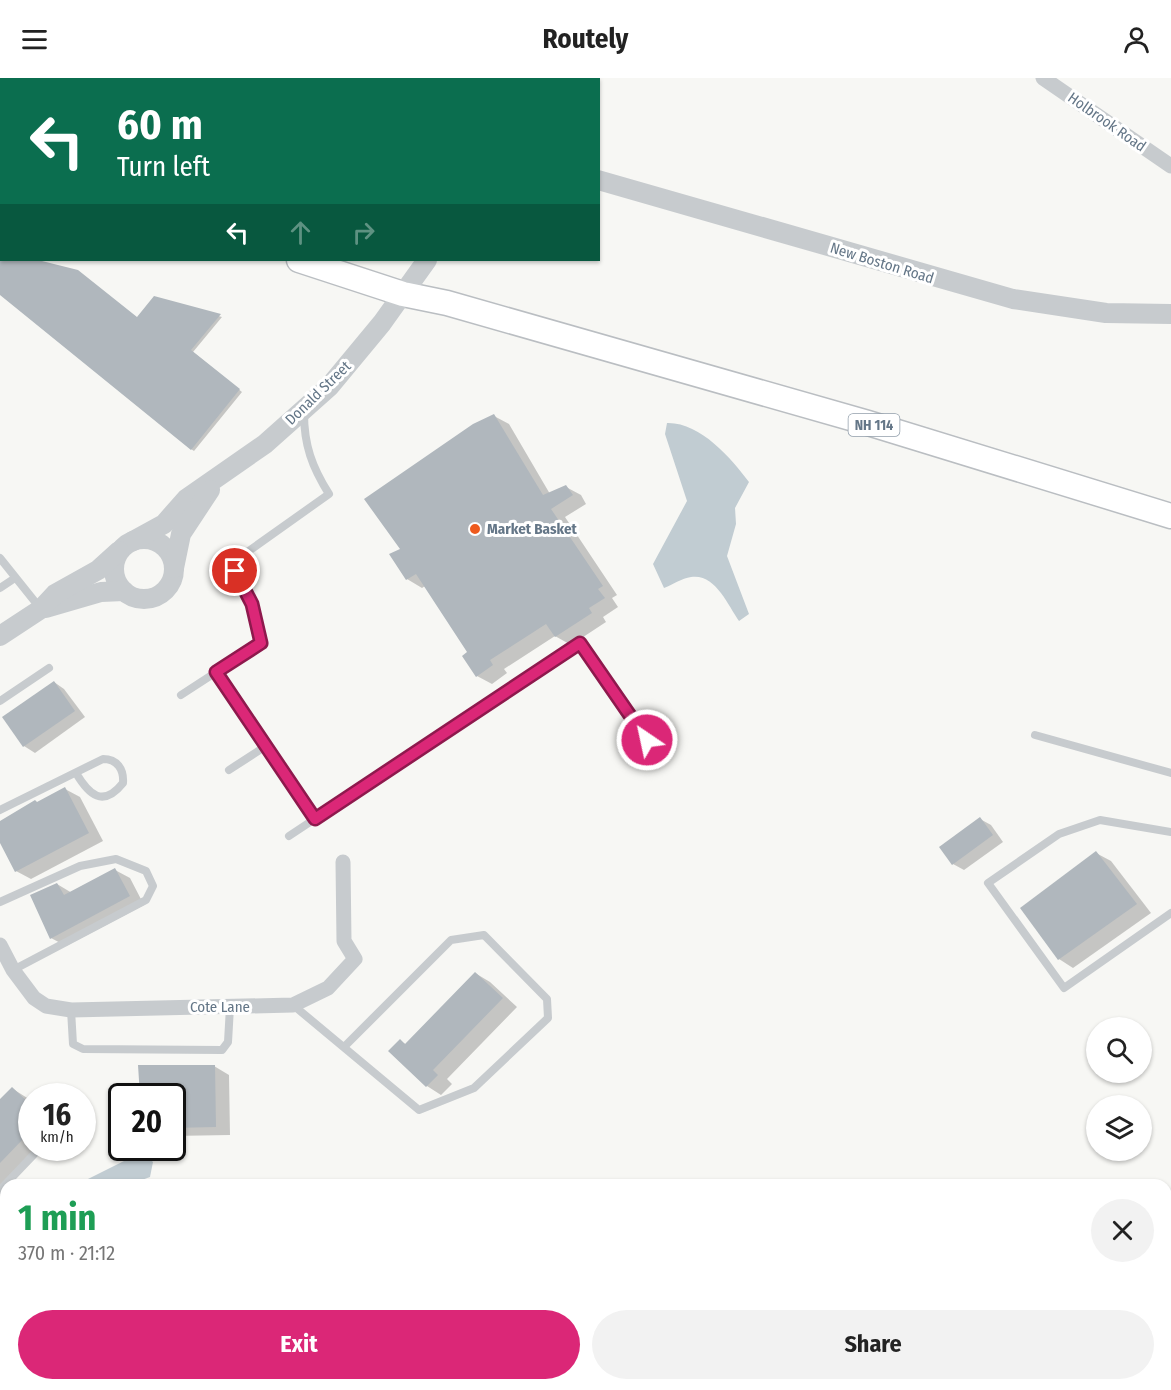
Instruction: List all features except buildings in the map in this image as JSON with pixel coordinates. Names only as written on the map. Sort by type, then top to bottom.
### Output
[{"type":"main road","name":"NH 114","points":[[302,261],[403,294],[447,303],[868,423],[1171,516]]},
{"type":"street","name":"Holbrook Road","points":[[1043,78],[1171,166]]},
{"type":"street","name":"New Boston Road","points":[[600,181],[1013,299],[1106,313],[1171,314]]},
{"type":"street","points":[[403,294],[426,261]]},
{"type":"street","name":"Donald Street","points":[[0,636],[41,609],[55,594],[84,579],[128,544],[164,524],[186,499],[218,478],[304,410],[344,371],[403,294]]},
{"type":"street","name":"Donald Street","points":[[41,609],[61,606],[101,592],[124,591],[140,599],[159,594],[167,588],[174,570],[181,534],[218,478]]},
{"type":"street","points":[[124,591],[117,583],[114,573],[118,554],[128,544],[142,539],[161,544],[172,560],[174,570]]},
{"type":"street","name":"Cote Lane","points":[[0,945],[34,998],[46,1006],[70,1010],[293,1005],[328,988],[355,958],[344,941],[343,862]]},
{"type":"lane","points":[[181,695],[261,643],[252,604],[235,571],[236,560],[329,494],[309,459],[304,435],[304,410]]},
{"type":"lane","points":[[0,558],[41,609]]},
{"type":"lane","points":[[0,588],[15,578]]},
{"type":"lane","points":[[289,836],[580,643],[647,740]]},
{"type":"lane","points":[[0,701],[49,668]]},
{"type":"lane","points":[[216,672],[315,819]]},
{"type":"lane","points":[[1035,735],[1171,773]]},
{"type":"lane","points":[[229,770],[266,746]]},
{"type":"lane","points":[[0,810],[103,759],[111,759],[124,774],[123,783],[107,796],[99,797],[90,792],[76,773]]},
{"type":"lane","points":[[1171,832],[1101,820],[1059,834],[988,883],[1064,988],[1171,913]]},
{"type":"lane","points":[[0,902],[80,866],[116,859],[146,871],[153,886],[146,900],[14,970]]},
{"type":"lane","points":[[293,1005],[419,1110],[474,1088],[548,1017],[547,999],[484,935],[451,940],[344,1047]]},
{"type":"lane","points":[[70,1010],[74,1044],[83,1049],[222,1050],[228,1042],[230,1007]]},
{"type":"lane","points":[[10,1179],[28,1161]]},
{"type":"shaded area","points":[[667,423],[691,428],[703,435],[724,453],[749,482],[735,508],[736,524],[727,556],[749,614],[739,621],[720,592],[707,580],[691,577],[664,588],[653,564],[687,501],[665,434]]},
{"type":"shaded area","points":[[124,1161],[153,1162],[150,1177],[144,1179],[88,1179]]},
{"type":"place","name":"Market Basket","points":[[475,529]]},
{"type":"route","points":[[235,571],[252,604],[261,643],[216,672],[315,819],[580,643],[647,740]]}]
